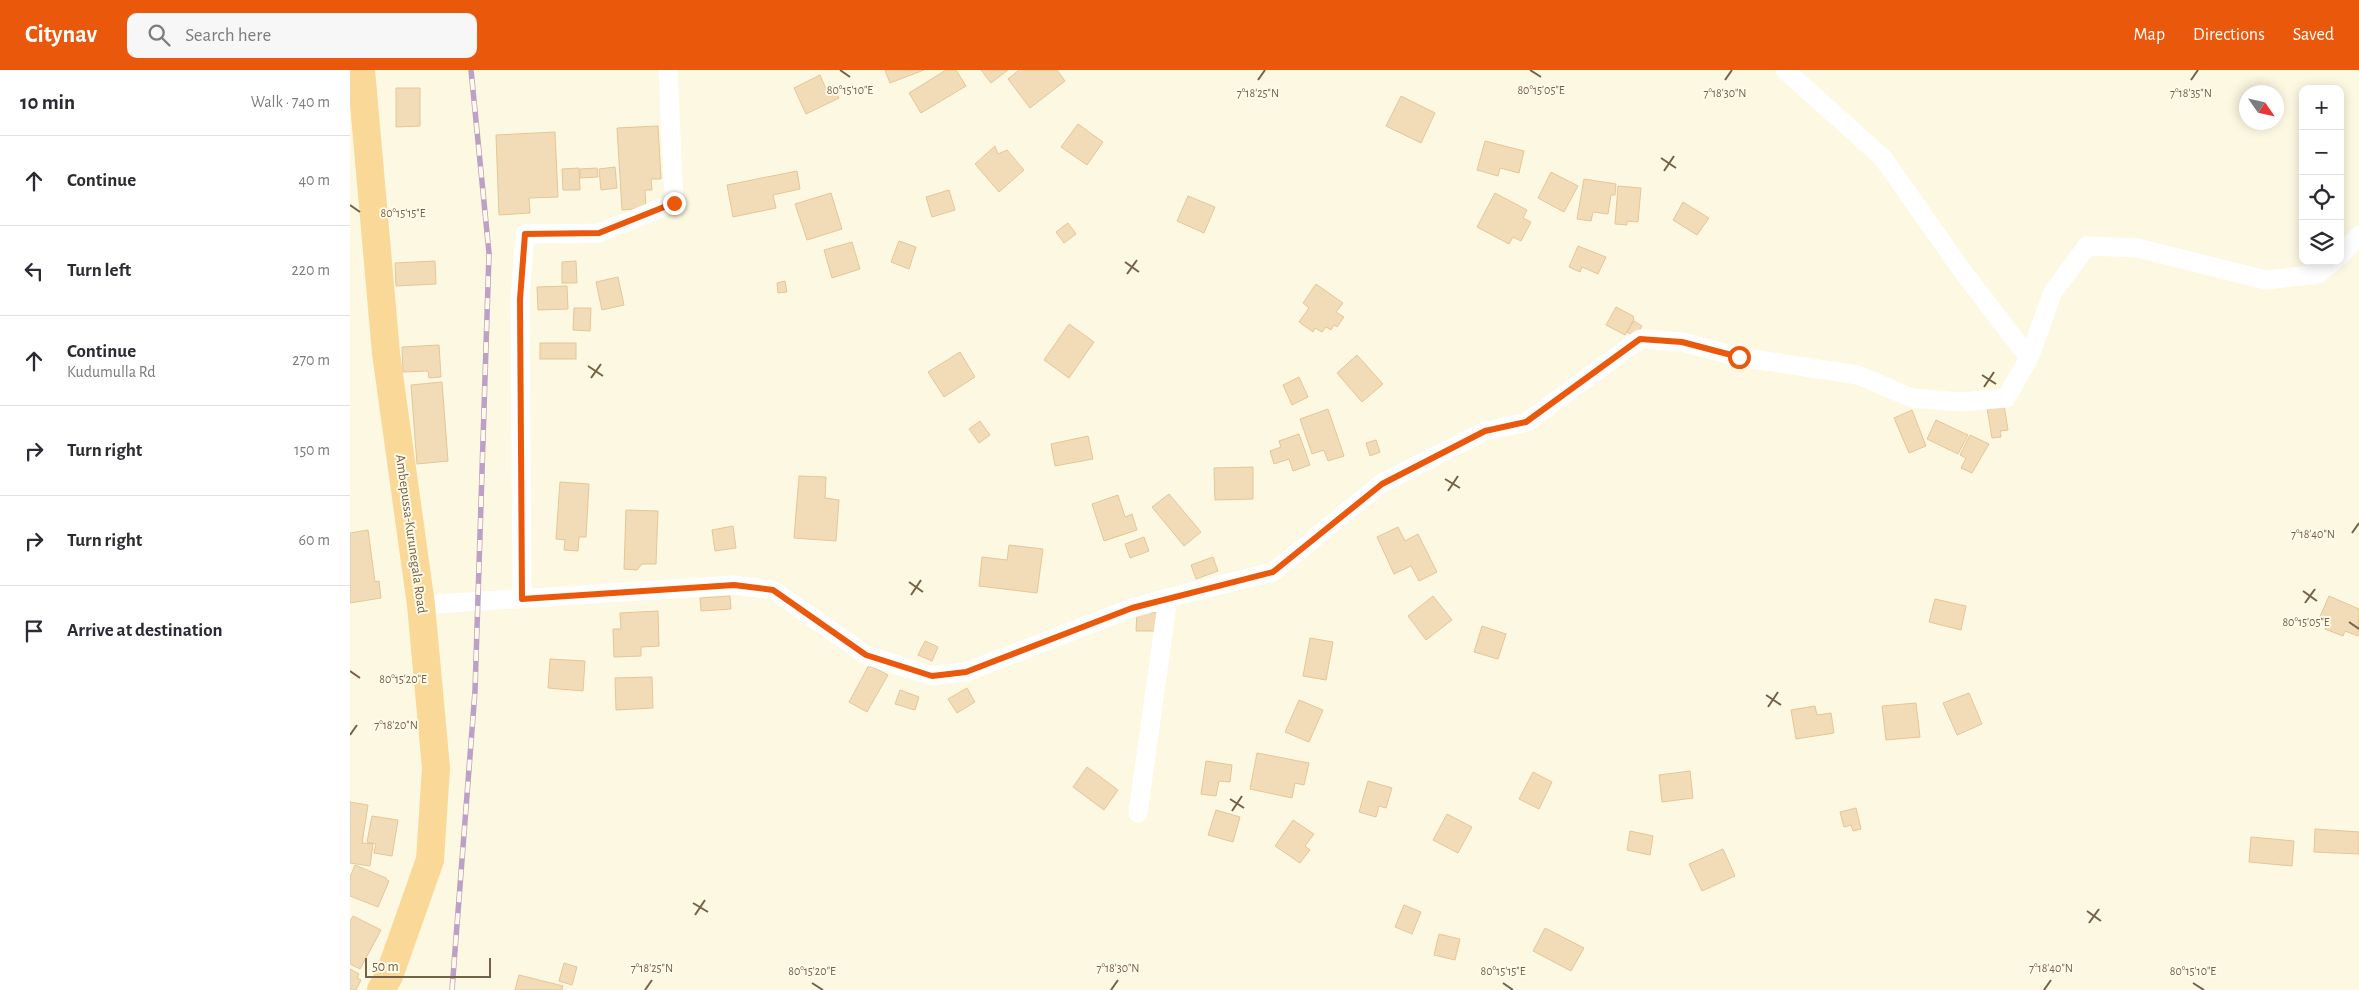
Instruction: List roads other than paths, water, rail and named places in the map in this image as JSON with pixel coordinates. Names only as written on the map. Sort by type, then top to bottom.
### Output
[{"type":"highway","name":"Ambepussa-Kurunegala Road","points":[[361,70],[386,353],[421,605],[436,768],[430,860],[389,976],[381,990]]},
{"type":"street","points":[[522,599],[520,299],[525,234],[599,233],[674,203],[668,70]]},
{"type":"street","points":[[1785,70],[1883,158],[1961,269],[2029,358]]},
{"type":"street","points":[[2344,252],[2359,235]]},
{"type":"street","points":[[421,605],[734,585],[773,590],[866,655],[932,676],[966,672],[1132,608],[1273,572],[1382,484],[1485,431],[1526,422],[1640,339],[1682,342],[1739,357],[1858,375],[1912,398],[1961,402],[2006,398],[2029,358],[2053,292],[2087,246],[2138,248],[2266,280],[2318,274],[2329,265]]},
{"type":"street","points":[[2344,257],[2359,259]]},
{"type":"street","points":[[1138,813],[1168,598]]},
{"type":"railway","points":[[452,990],[475,691],[489,253],[471,70]]}]
